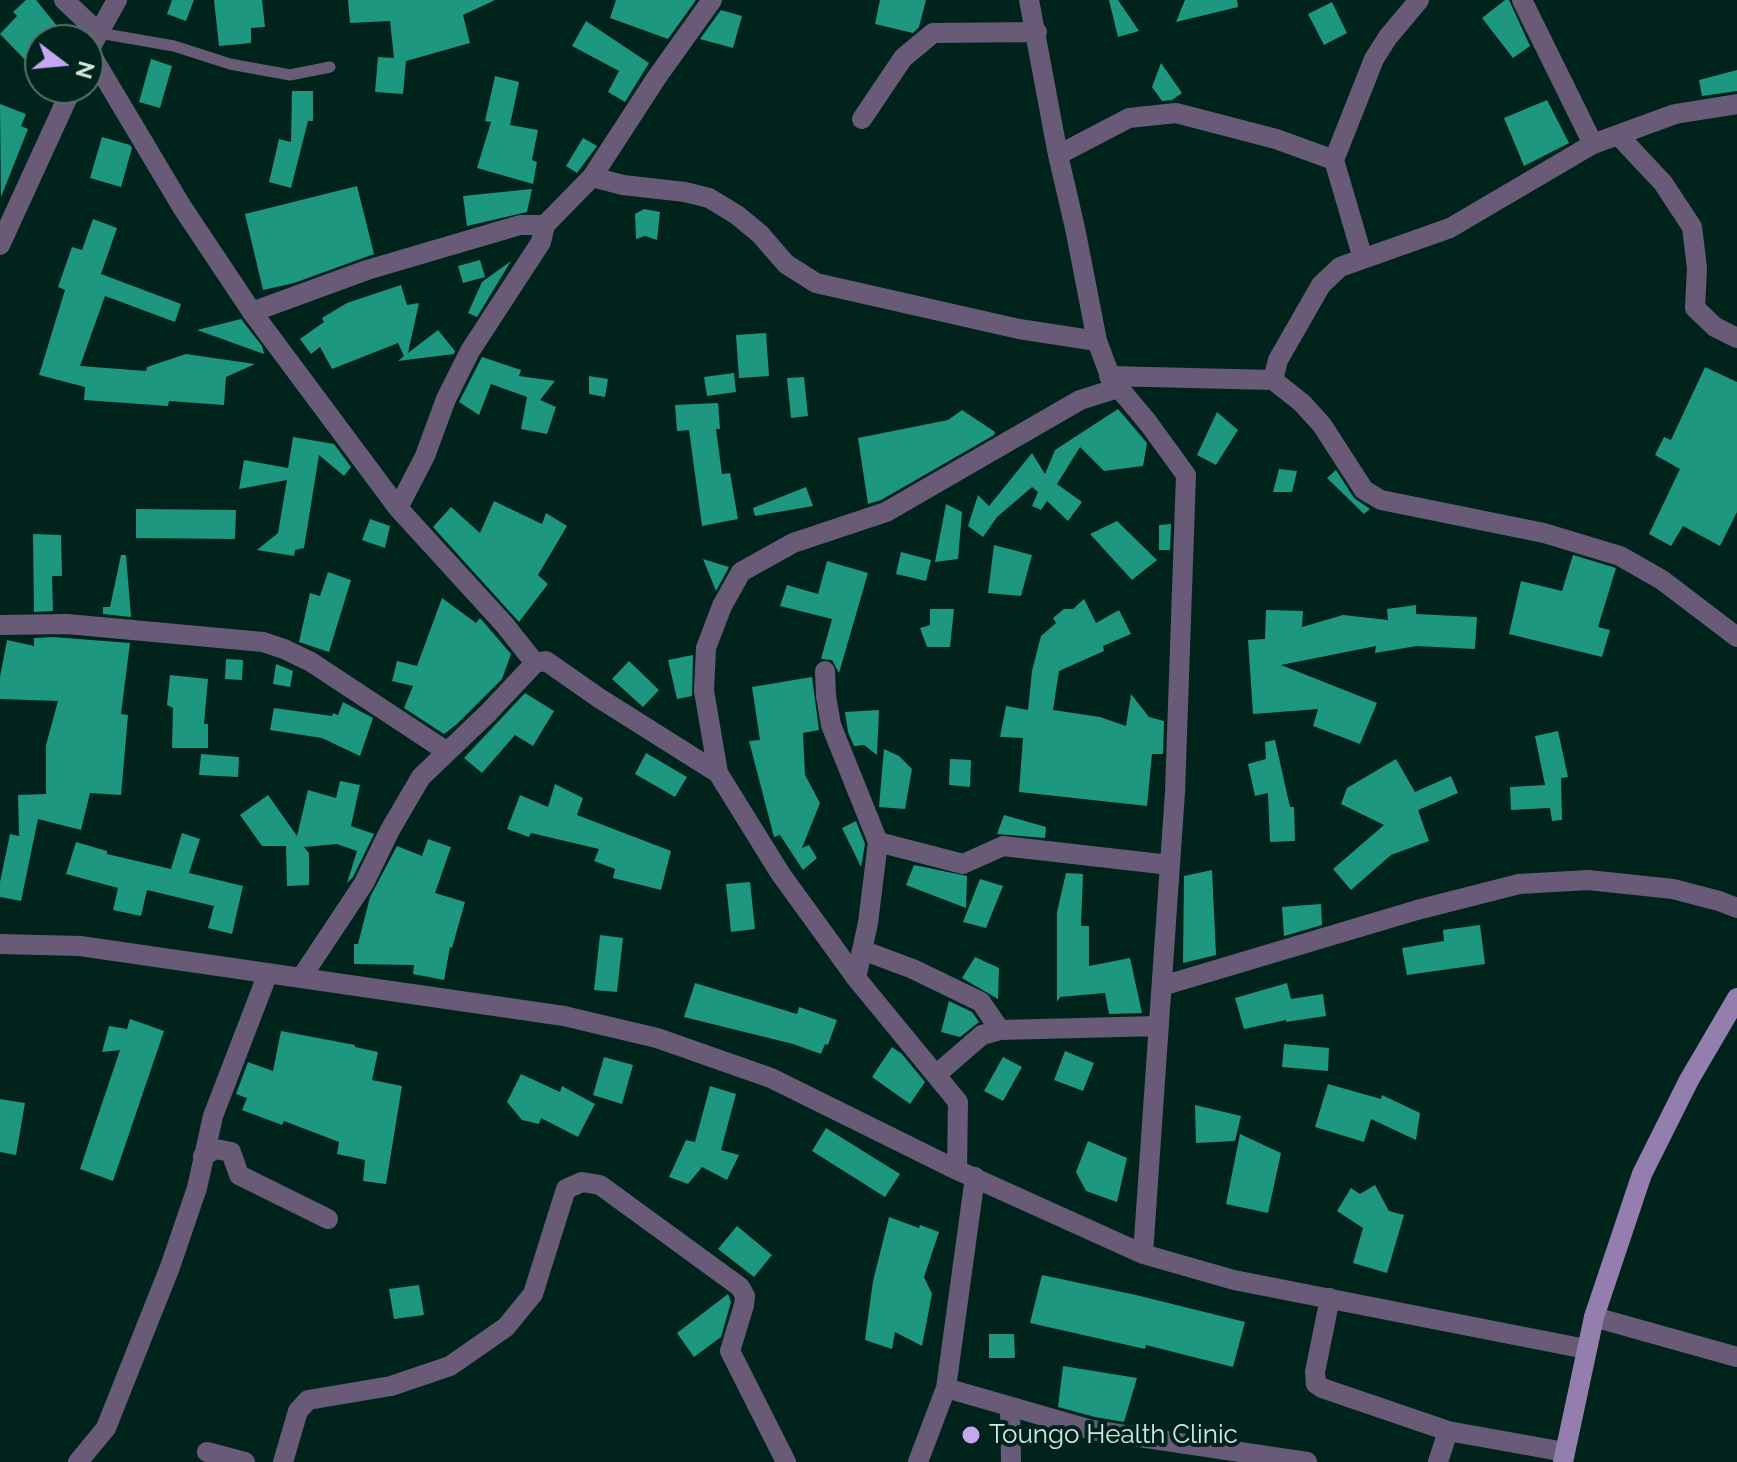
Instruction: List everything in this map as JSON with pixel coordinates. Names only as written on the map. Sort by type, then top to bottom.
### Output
[{"type":"main road","points":[[1564,1457],[1594,1317],[1642,1174],[1689,1080],[1737,998]]},
{"type":"street","points":[[64,0],[79,24]]},
{"type":"street","points":[[104,24],[117,0]]},
{"type":"street","points":[[398,508],[425,456],[446,399],[470,351],[541,242],[545,225],[592,177],[712,0]]},
{"type":"street","points":[[918,1462],[946,1388],[966,1174],[958,1102],[856,978],[780,873],[718,773],[704,691],[706,648],[722,606],[741,572],[793,543],[886,512],[1080,400],[1115,389],[1097,341],[1029,0]]},
{"type":"street","points":[[1363,259],[1334,160],[1374,59],[1419,0]]},
{"type":"street","points":[[1522,0],[1593,144]]},
{"type":"street","points":[[862,119],[903,58],[933,33],[1037,32]]},
{"type":"street","points":[[104,67],[182,207],[252,312],[398,508],[504,624],[535,663]]},
{"type":"street","points":[[0,245],[65,104]]},
{"type":"street","points":[[1273,380],[1278,360],[1321,285],[1340,267],[1450,228],[1593,144],[1675,114],[1737,104]]},
{"type":"street","points":[[1058,155],[1129,118],[1176,113],[1276,139],[1334,160]]},
{"type":"street","points":[[1619,136],[1663,183],[1692,227],[1697,268],[1695,308],[1715,327],[1737,338]]},
{"type":"street","points":[[592,177],[709,198],[737,215],[760,234],[786,264],[816,283],[1019,329],[1097,341]]},
{"type":"street","points":[[252,312],[409,258],[520,225],[545,225]]},
{"type":"street","points":[[1109,376],[1273,380],[1302,403],[1322,425],[1364,490],[1381,500],[1544,533],[1620,556],[1662,580],[1737,637]]},
{"type":"street","points":[[1109,376],[1186,475],[1175,792],[1143,1254]]},
{"type":"street","points":[[0,625],[67,624],[263,642],[311,662],[446,751]]},
{"type":"street","points":[[301,978],[364,883],[421,777],[535,663],[546,661],[718,773]]},
{"type":"street","points":[[825,671],[831,725],[878,842],[856,978]]},
{"type":"street","points":[[878,842],[963,864],[1003,846],[1170,865]]},
{"type":"street","points":[[1162,986],[1417,910],[1519,884],[1588,880],[1673,889],[1737,908]]},
{"type":"street","points":[[0,944],[80,946],[564,1016],[657,1038],[771,1078],[966,1174],[1143,1254],[1234,1280],[1586,1349]]},
{"type":"street","points":[[862,950],[913,969],[981,1002],[1000,1030]]},
{"type":"street","points":[[78,1462],[106,1428],[170,1267],[197,1188],[213,1116],[268,973]]},
{"type":"street","points":[[937,1074],[982,1035],[1000,1030],[1159,1026]]},
{"type":"street","points":[[203,1156],[216,1149],[231,1152],[239,1175],[328,1219]]},
{"type":"street","points":[[283,1462],[298,1411],[308,1400],[391,1386],[450,1366],[506,1327],[533,1294],[566,1189],[582,1182],[600,1185],[740,1287],[745,1296],[744,1305],[730,1351],[786,1462]]},
{"type":"street","points":[[1330,1298],[1315,1372],[1316,1384],[1448,1431],[1564,1457]]},
{"type":"street","points":[[1594,1317],[1737,1357]]},
{"type":"street","points":[[946,1388],[1092,1430],[1307,1462]]},
{"type":"street","points":[[1010,1407],[1011,1462]]},
{"type":"street","points":[[1438,1462],[1448,1431]]},
{"type":"street","points":[[207,1452],[245,1462]]},
{"type":"lane","points":[[104,45],[174,46],[230,64],[290,75],[330,67]]},
{"type":"building","points":[[26,0],[36,0],[56,24],[24,24],[24,59],[0,34],[17,16],[13,12]]},
{"type":"building","points":[[172,0],[194,0],[186,21],[167,14]]},
{"type":"building","points":[[214,0],[262,0],[265,27],[251,28],[251,43],[219,46]]},
{"type":"building","points":[[348,0],[495,0],[463,15],[470,43],[406,61],[403,94],[375,92],[378,57],[394,58],[390,21],[350,23]]},
{"type":"building","points":[[616,0],[696,0],[668,39],[610,18]]},
{"type":"building","points":[[880,0],[926,0],[919,27],[913,33],[875,24]]},
{"type":"building","points":[[1109,0],[1118,0],[1139,31],[1118,37]]},
{"type":"building","points":[[1185,0],[1237,0],[1238,7],[1176,22]]},
{"type":"building","points":[[1509,0],[1530,46],[1513,58],[1482,18]]},
{"type":"building","points":[[1332,2],[1347,33],[1324,45],[1308,14]]},
{"type":"building","points":[[721,10],[742,16],[733,48],[700,39]]},
{"type":"building","points":[[586,21],[649,63],[625,102],[608,92],[619,71],[572,46]]},
{"type":"building","points":[[151,59],[172,66],[160,108],[139,102]]},
{"type":"building","points":[[1161,63],[1182,93],[1172,100],[1162,101],[1152,87]]},
{"type":"building","points":[[1737,70],[1737,91],[1702,96],[1699,80]]},
{"type":"building","points":[[495,76],[519,82],[510,125],[538,130],[532,160],[537,162],[533,184],[477,168],[491,122],[485,121]]},
{"type":"building","points":[[292,91],[313,91],[313,121],[308,121],[291,188],[269,182],[279,139],[291,142]]},
{"type":"building","points":[[1547,100],[1569,143],[1524,166],[1504,118]]},
{"type":"building","points":[[0,104],[26,114],[21,126],[28,129],[1,197]]},
{"type":"building","points":[[102,137],[132,148],[121,187],[90,178]]},
{"type":"building","points":[[583,138],[597,146],[577,173],[566,166]]},
{"type":"building","points":[[357,186],[374,254],[294,283],[263,290],[245,214]]},
{"type":"building","points":[[532,189],[527,212],[467,226],[463,196]]},
{"type":"building","points":[[644,209],[660,212],[657,240],[645,236],[636,239],[635,214]]},
{"type":"building","points":[[93,219],[117,228],[101,274],[181,304],[175,322],[105,296],[80,366],[146,371],[147,367],[186,354],[255,364],[226,377],[224,405],[169,401],[168,406],[84,400],[85,387],[39,375],[65,290],[58,287],[72,247],[82,250]]},
{"type":"building","points":[[480,260],[485,277],[463,283],[458,266]]},
{"type":"building","points":[[511,261],[477,317],[468,313],[482,282]]},
{"type":"building","points":[[401,285],[407,305],[419,303],[408,353],[438,330],[455,351],[454,354],[398,361],[404,356],[398,343],[332,369],[320,347],[311,354],[300,339],[324,322],[322,318],[347,303]]},
{"type":"building","points":[[241,319],[262,346],[264,354],[197,330]]},
{"type":"building","points":[[766,333],[769,376],[739,378],[736,335]]},
{"type":"building","points":[[482,357],[521,370],[519,376],[555,381],[540,400],[556,407],[547,434],[521,429],[527,397],[491,384],[479,415],[459,402]]},
{"type":"building","points":[[1705,367],[1737,382],[1737,512],[1720,546],[1683,526],[1671,546],[1649,534],[1680,469],[1655,455],[1664,437],[1671,440]]},
{"type":"building","points":[[734,373],[736,392],[707,396],[704,377]]},
{"type":"building","points":[[589,376],[608,379],[605,397],[589,394]]},
{"type":"building","points":[[804,377],[808,416],[791,418],[787,378]]},
{"type":"building","points":[[718,403],[720,429],[716,429],[722,474],[730,473],[738,519],[702,526],[689,430],[677,431],[675,405]]},
{"type":"building","points":[[1118,409],[1147,443],[1143,466],[1104,471],[1080,447],[1057,484],[1082,502],[1068,521],[1047,501],[1041,510],[1032,506],[1038,492],[1032,487],[997,517],[983,537],[968,526],[978,495],[989,506],[1032,453],[1045,474],[1055,450]]},
{"type":"building","points":[[962,410],[995,432],[994,435],[881,500],[868,504],[858,438],[948,420]]},
{"type":"building","points":[[1217,412],[1238,430],[1216,465],[1197,455]]},
{"type":"building","points":[[293,437],[334,444],[351,467],[344,476],[319,455],[304,548],[295,550],[294,556],[257,550],[278,533],[287,480],[239,489],[244,460],[288,468]]},
{"type":"building","points":[[1279,469],[1297,471],[1292,492],[1273,492]]},
{"type":"building","points":[[1336,470],[1354,498],[1370,509],[1364,514],[1327,478]]},
{"type":"building","points":[[806,487],[813,506],[755,516],[753,508]]},
{"type":"building","points":[[494,501],[542,524],[546,513],[567,526],[538,575],[548,584],[519,622],[433,527],[451,507],[480,533]]},
{"type":"building","points":[[946,504],[962,512],[958,559],[935,562]]},
{"type":"building","points":[[136,509],[236,510],[235,539],[136,538]]},
{"type":"building","points":[[370,519],[390,526],[385,548],[362,540]]},
{"type":"building","points":[[1117,521],[1157,560],[1132,580],[1090,534]]},
{"type":"building","points":[[1171,524],[1170,550],[1159,550],[1159,525]]},
{"type":"building","points":[[33,534],[61,535],[62,576],[52,576],[53,611],[34,612]]},
{"type":"building","points":[[994,545],[1032,555],[1021,596],[988,593]]},
{"type":"building","points":[[901,552],[931,560],[926,581],[896,574]]},
{"type":"building","points":[[121,555],[126,555],[131,617],[103,614],[103,607],[110,607]]},
{"type":"building","points":[[1573,555],[1616,568],[1598,627],[1610,630],[1602,657],[1509,634],[1521,581],[1562,591]]},
{"type":"building","points":[[703,559],[729,567],[716,591]]},
{"type":"building","points":[[827,561],[868,573],[839,673],[832,660],[821,659],[832,619],[780,606],[787,585],[818,594]]},
{"type":"building","points":[[328,572],[351,580],[329,652],[299,642],[310,593],[320,596]]},
{"type":"building","points":[[442,598],[476,623],[480,618],[511,654],[502,679],[444,734],[404,708],[413,686],[392,681],[397,661],[417,666]]},
{"type":"building","points":[[1084,599],[1096,623],[1119,610],[1131,634],[1103,646],[1104,651],[1059,671],[1053,710],[1100,717],[1126,726],[1131,694],[1149,717],[1164,721],[1163,754],[1152,754],[1147,806],[1019,792],[1023,738],[1000,737],[1006,706],[1028,710],[1032,671],[1041,636],[1056,623],[1053,618],[1064,609],[1073,609]]},
{"type":"building","points":[[1416,605],[1416,614],[1477,617],[1475,649],[1417,646],[1375,653],[1376,646],[1281,665],[1377,703],[1360,744],[1313,726],[1318,709],[1253,714],[1248,640],[1265,639],[1266,610],[1303,611],[1302,627],[1343,615],[1388,620],[1387,609]]},
{"type":"building","points":[[930,609],[954,609],[950,647],[927,647],[920,628],[930,625]]},
{"type":"building","points":[[34,638],[130,643],[121,714],[128,715],[121,795],[90,793],[81,830],[38,819],[21,901],[0,897],[0,882],[10,834],[19,836],[18,795],[46,794],[46,745],[58,701],[0,699],[0,677],[7,640],[34,646]]},
{"type":"building","points":[[693,655],[692,696],[677,699],[668,660]]},
{"type":"building","points":[[226,659],[243,660],[242,680],[225,679]]},
{"type":"building","points":[[629,661],[659,690],[643,707],[612,679]]},
{"type":"building","points":[[276,664],[293,671],[290,687],[273,684]]},
{"type":"building","points":[[170,675],[208,679],[204,724],[208,724],[208,748],[172,748],[173,708],[167,705]]},
{"type":"building","points":[[812,677],[819,730],[803,733],[805,775],[820,803],[802,848],[809,845],[817,858],[803,870],[780,835],[774,837],[749,741],[760,740],[752,687]]},
{"type":"building","points":[[525,693],[554,711],[533,746],[515,735],[482,773],[464,758]]},
{"type":"building","points":[[343,702],[373,718],[360,756],[322,738],[270,730],[274,708],[332,716],[333,713],[338,715]]},
{"type":"building","points":[[879,710],[877,755],[864,745],[854,746],[845,712]]},
{"type":"building","points":[[1558,731],[1568,777],[1561,778],[1562,820],[1552,821],[1550,808],[1511,810],[1510,787],[1545,785],[1535,736]]},
{"type":"building","points":[[1275,740],[1290,807],[1294,807],[1295,841],[1270,842],[1268,793],[1255,796],[1248,764],[1266,759],[1265,742]]},
{"type":"building","points":[[884,749],[899,756],[912,769],[905,809],[879,807]]},
{"type":"building","points":[[646,753],[687,777],[675,797],[635,774]]},
{"type":"building","points":[[201,754],[239,757],[238,777],[199,775]]},
{"type":"building","points":[[950,759],[971,760],[970,787],[949,785]]},
{"type":"building","points":[[1396,759],[1415,792],[1451,776],[1458,793],[1418,810],[1429,841],[1391,855],[1351,890],[1333,869],[1384,825],[1341,804],[1347,788]]},
{"type":"building","points":[[340,781],[360,785],[351,826],[374,834],[353,877],[347,883],[357,851],[337,844],[304,847],[309,853],[309,885],[287,886],[286,846],[262,846],[240,815],[268,795],[297,836],[308,790],[336,798]]},
{"type":"building","points":[[555,784],[583,798],[577,815],[671,851],[661,890],[613,878],[615,869],[594,861],[599,849],[531,833],[529,837],[507,829],[520,795],[548,807]]},
{"type":"building","points":[[1004,815],[1046,827],[1045,838],[997,834]]},
{"type":"building","points":[[856,821],[865,844],[861,867],[842,828]]},
{"type":"building","points":[[182,833],[200,839],[189,873],[243,886],[232,934],[208,928],[214,906],[147,890],[141,916],[113,910],[118,888],[66,874],[76,842],[107,851],[107,854],[171,869]]},
{"type":"building","points":[[428,839],[451,847],[435,893],[465,902],[450,947],[444,980],[413,974],[414,965],[354,964],[354,944],[358,944],[370,897],[397,846],[422,856]]},
{"type":"building","points":[[914,865],[967,876],[966,908],[906,885]]},
{"type":"building","points":[[1212,870],[1216,955],[1183,963],[1184,876]]},
{"type":"building","points":[[1066,873],[1083,874],[1081,926],[1089,926],[1089,966],[1130,958],[1142,1013],[1109,1014],[1105,993],[1060,997],[1057,1002],[1057,912]]},
{"type":"building","points":[[980,879],[1003,886],[986,928],[963,922]]},
{"type":"building","points":[[750,882],[755,929],[731,932],[726,884]]},
{"type":"building","points":[[1321,904],[1322,925],[1284,936],[1282,907]]},
{"type":"building","points":[[1480,925],[1485,964],[1407,975],[1402,948],[1444,941],[1443,930]]},
{"type":"building","points":[[600,935],[623,938],[617,992],[594,990]]},
{"type":"building","points":[[975,957],[999,968],[998,999],[962,978]]},
{"type":"building","points":[[695,983],[797,1014],[799,1007],[837,1020],[828,1045],[825,1044],[821,1054],[684,1017]]},
{"type":"building","points":[[1287,983],[1291,999],[1323,994],[1326,1016],[1244,1029],[1235,998]]},
{"type":"building","points":[[949,1001],[972,1012],[979,1022],[960,1037],[941,1032]]},
{"type":"building","points":[[130,1019],[164,1031],[113,1181],[80,1169],[120,1050],[102,1052],[109,1026],[127,1029]]},
{"type":"building","points":[[281,1031],[378,1052],[372,1080],[402,1086],[386,1184],[363,1181],[365,1160],[337,1154],[339,1142],[284,1121],[282,1125],[242,1110],[247,1098],[236,1094],[248,1062],[273,1071]]},
{"type":"building","points":[[1284,1044],[1329,1048],[1328,1071],[1282,1067]]},
{"type":"building","points":[[892,1047],[902,1054],[925,1082],[910,1104],[872,1077]]},
{"type":"building","points":[[1065,1051],[1094,1063],[1083,1091],[1054,1080]]},
{"type":"building","points":[[604,1057],[633,1065],[622,1104],[593,1095]]},
{"type":"building","points":[[1003,1057],[1022,1067],[1003,1101],[984,1091]]},
{"type":"building","points":[[521,1074],[560,1092],[562,1086],[595,1104],[578,1137],[541,1118],[539,1124],[522,1120],[507,1102]]},
{"type":"building","points":[[1328,1084],[1381,1099],[1382,1095],[1420,1113],[1416,1140],[1371,1119],[1364,1142],[1315,1127]]},
{"type":"building","points":[[710,1086],[736,1094],[721,1150],[739,1155],[727,1180],[702,1167],[688,1184],[669,1177],[686,1140],[695,1142]]},
{"type":"building","points":[[0,1099],[25,1103],[16,1155],[0,1152]]},
{"type":"building","points":[[1195,1105],[1241,1116],[1235,1141],[1196,1143]]},
{"type":"building","points":[[826,1128],[900,1174],[885,1197],[812,1151]]},
{"type":"building","points":[[1240,1134],[1281,1153],[1268,1213],[1226,1204]]},
{"type":"building","points":[[1088,1141],[1127,1158],[1117,1202],[1086,1191],[1076,1172]]},
{"type":"building","points":[[1375,1185],[1389,1211],[1404,1215],[1387,1273],[1353,1263],[1363,1228],[1337,1211],[1351,1188],[1360,1194]]},
{"type":"building","points":[[889,1217],[939,1232],[924,1277],[932,1294],[922,1346],[895,1332],[892,1349],[865,1340],[873,1281]]},
{"type":"building","points":[[737,1226],[772,1255],[754,1277],[718,1249]]},
{"type":"building","points":[[1042,1275],[1245,1322],[1233,1367],[1146,1345],[1145,1349],[1030,1323]]},
{"type":"building","points":[[419,1285],[424,1315],[394,1319],[389,1289]]},
{"type":"building","points":[[728,1294],[731,1302],[721,1337],[694,1357],[677,1333]]},
{"type":"building","points":[[989,1334],[1014,1334],[1015,1358],[989,1358]]},
{"type":"building","points":[[1063,1366],[1137,1378],[1124,1422],[1058,1407]]},
{"type":"place","name":"Toungo Health Clinic","points":[[971,1435]]}]
